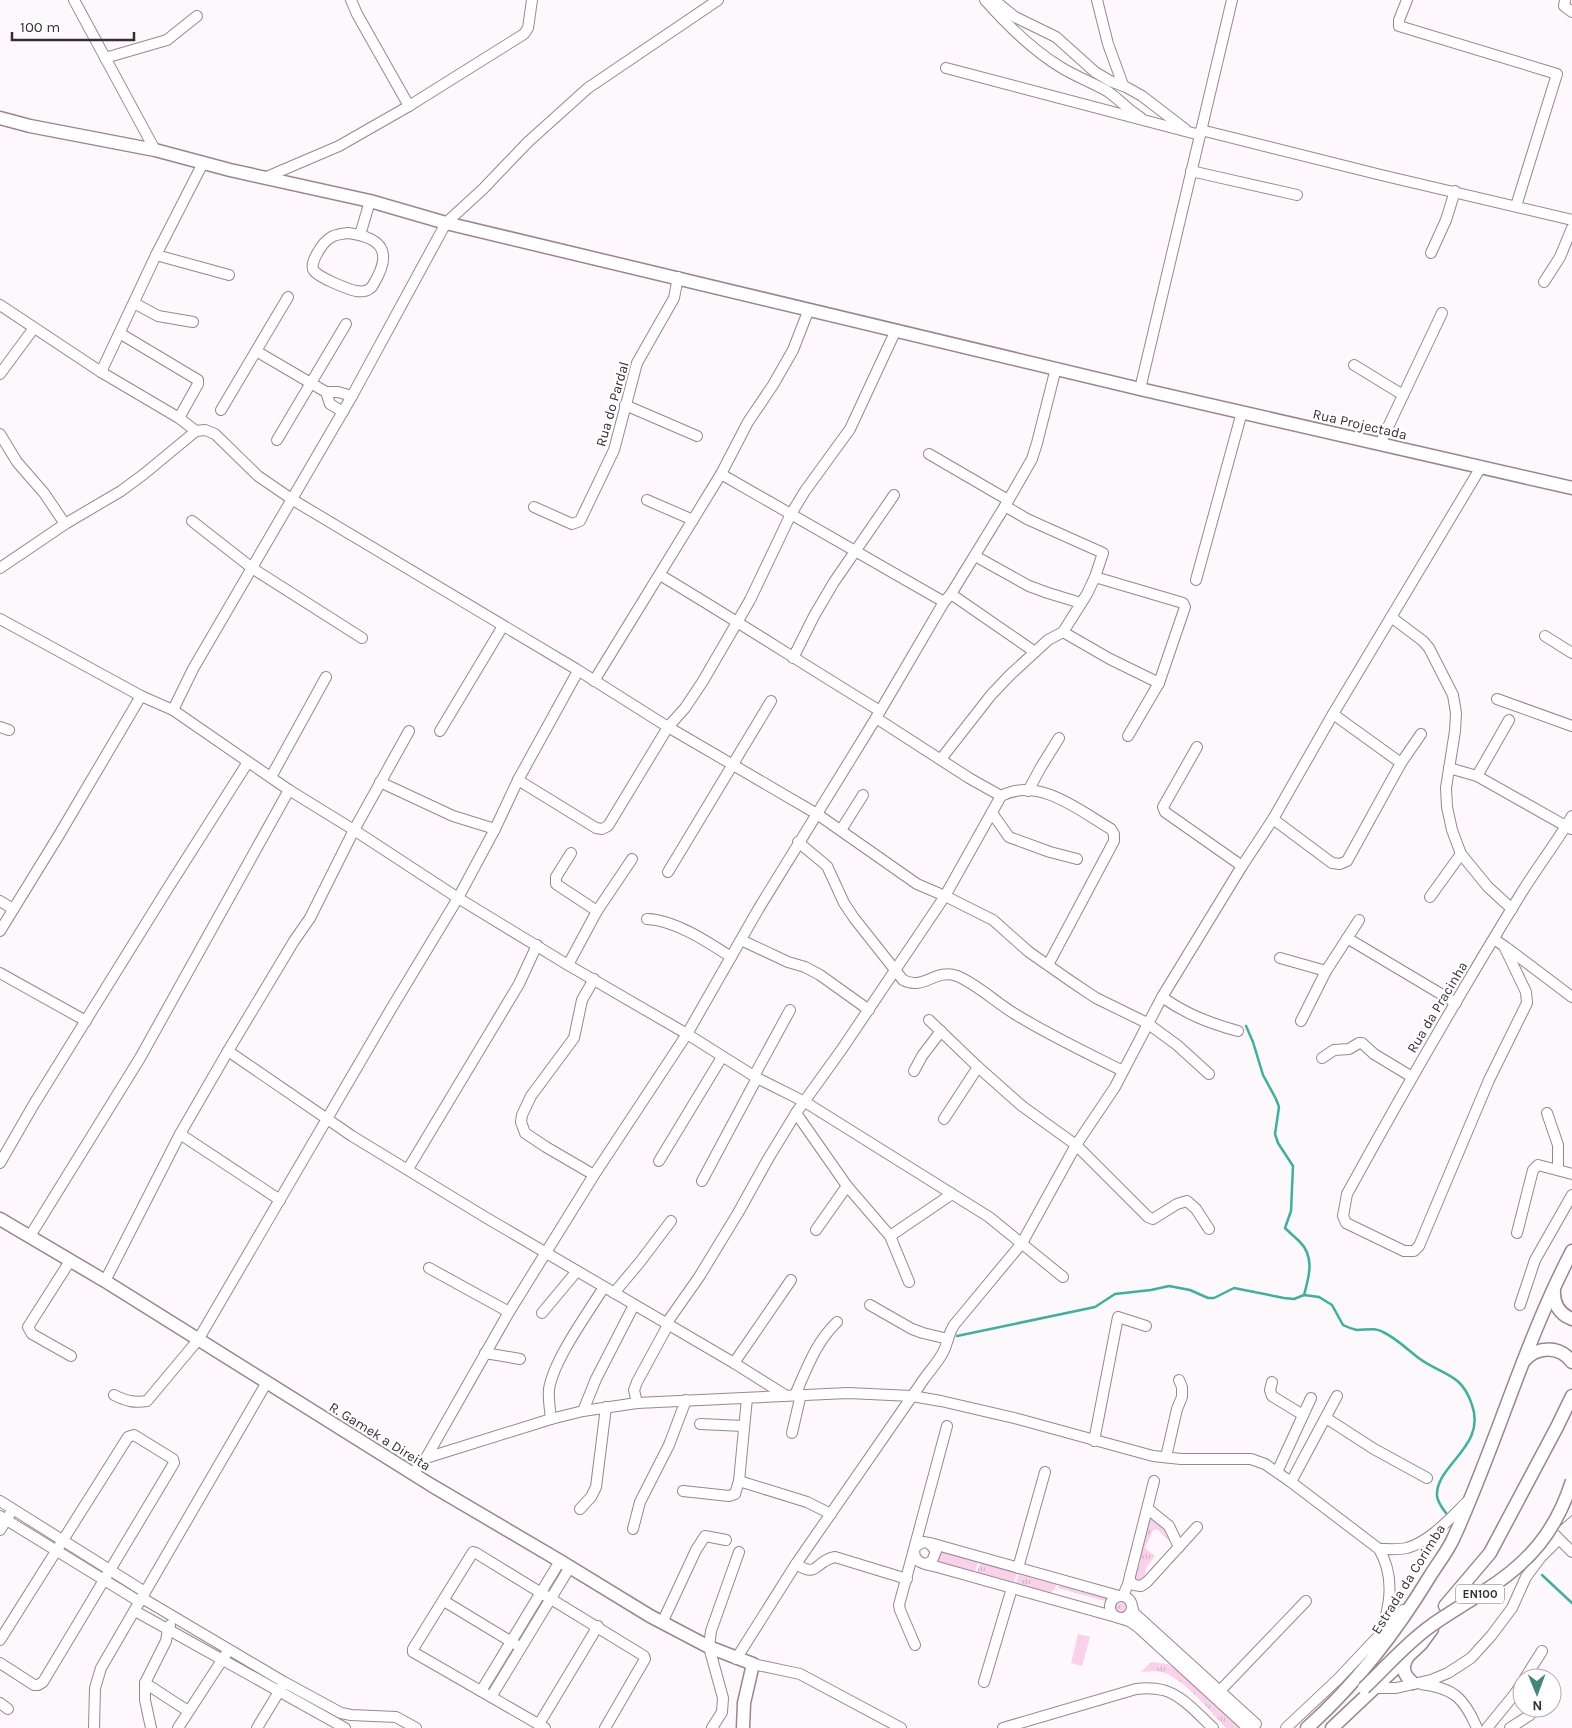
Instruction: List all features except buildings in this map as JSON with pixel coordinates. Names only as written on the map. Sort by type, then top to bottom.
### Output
[{"type":"main road","name":"Rua Projectada","points":[[0,118],[30,126],[155,150],[264,178],[370,201],[446,223],[1140,389],[1572,488]]},
{"type":"main road","name":"R. Gamek a Direita","points":[[0,1219],[105,1281],[431,1485],[662,1623],[709,1647],[752,1664]]},
{"type":"main road","points":[[1572,1251],[1556,1284],[1554,1297],[1556,1305],[1565,1315],[1572,1319]]},
{"type":"main road","name":"Estrada da Corimba","points":[[1307,1728],[1368,1666],[1423,1589],[1453,1540],[1488,1457],[1538,1322],[1556,1284]]},
{"type":"main road","points":[[1521,1367],[1533,1353],[1547,1349],[1560,1352],[1572,1362]]},
{"type":"main road","name":"EN100","points":[[1445,1606],[1490,1553],[1572,1396]]},
{"type":"main road","name":"EN100","points":[[1332,1728],[1428,1628],[1502,1580],[1533,1552],[1558,1517],[1572,1482]]},
{"type":"main road","name":"EN100","points":[[1322,1728],[1408,1656],[1421,1644],[1432,1629]]},
{"type":"main road","points":[[1408,1656],[1404,1663],[1403,1671],[1406,1678],[1413,1684]]},
{"type":"main road","points":[[743,1728],[744,1703],[752,1664]]},
{"type":"street","points":[[74,0],[155,150]]},
{"type":"street","points":[[351,0],[409,106]]},
{"type":"street","points":[[264,178],[339,146],[409,106],[526,32],[532,0]]},
{"type":"street","points":[[173,710],[193,670],[352,396],[446,223],[483,189],[528,142],[588,88],[718,0]]},
{"type":"street","points":[[985,0],[1015,33],[1052,62],[1105,90],[1131,112],[1152,123]]},
{"type":"street","points":[[994,0],[1015,18],[1056,37],[1095,72],[1142,96],[1184,129],[1200,132]]},
{"type":"street","points":[[1097,0],[1108,44],[1122,85]]},
{"type":"street","points":[[1140,389],[1232,0]]},
{"type":"street","points":[[1407,0],[1399,20],[1399,26],[1557,74],[1516,206]]},
{"type":"street","points":[[1565,0],[1564,6],[1572,12]]},
{"type":"street","points":[[105,58],[167,40],[197,16]]},
{"type":"street","points":[[946,68],[1152,123],[1200,132],[1572,220]]},
{"type":"street","points":[[101,372],[156,255],[203,163]]},
{"type":"street","points":[[1192,171],[1297,196]]},
{"type":"street","points":[[1431,254],[1446,220],[1455,191]]},
{"type":"street","points":[[360,235],[370,201]]},
{"type":"street","points":[[1544,282],[1560,257],[1572,228]]},
{"type":"street","points":[[348,233],[360,235],[380,245],[383,250],[384,259],[372,288],[366,291],[357,291],[315,272],[312,267],[313,261],[329,238],[338,234],[348,233]]},
{"type":"street","points":[[156,255],[230,275]]},
{"type":"street","name":"Rua do Pardal","points":[[534,507],[572,524],[580,521],[614,450],[636,363],[668,312],[674,298],[678,277]]},
{"type":"street","points":[[221,410],[288,297]]},
{"type":"street","points":[[134,303],[158,316],[193,322]]},
{"type":"street","points":[[0,305],[101,372],[179,418],[196,431]]},
{"type":"street","points":[[594,681],[694,520],[748,422],[773,385],[793,350],[808,309]]},
{"type":"street","points":[[1380,444],[1442,313]]},
{"type":"street","points":[[277,440],[346,324]]},
{"type":"street","points":[[0,374],[34,328]]},
{"type":"street","points":[[518,780],[596,828],[602,829],[608,826],[668,727],[703,681],[764,573],[791,514],[805,491],[850,429],[896,330]]},
{"type":"street","points":[[120,334],[198,380],[198,384],[179,418]]},
{"type":"street","points":[[256,352],[326,392],[338,392],[352,396]]},
{"type":"street","points":[[1354,365],[1403,395]]},
{"type":"street","points":[[413,1473],[426,1458],[509,1312],[594,1175],[687,1034],[798,842],[878,715],[944,602],[951,594],[1007,503],[1035,451],[1056,368]]},
{"type":"street","points":[[326,392],[330,404],[343,412]]},
{"type":"street","points":[[625,405],[697,436]]},
{"type":"street","points":[[1196,580],[1242,412]]},
{"type":"street","points":[[0,568],[144,474],[196,431],[205,430],[215,434],[258,476],[293,500],[668,727],[816,814],[917,884],[993,920],[1029,952],[1096,998],[1147,1023],[1209,1074]]},
{"type":"street","points":[[1,439],[17,462],[44,493],[65,524]]},
{"type":"street","points":[[930,454],[1007,503],[1027,519],[1103,554],[1095,578],[1063,632],[1048,640],[991,695],[941,759]]},
{"type":"street","points":[[736,1659],[796,1564],[912,1396],[942,1356],[949,1334],[963,1313],[1022,1243],[1076,1145],[1114,1087],[1162,997],[1242,866],[1274,820],[1333,714],[1481,467]]},
{"type":"street","points":[[721,474],[944,602]]},
{"type":"street","points":[[793,658],[814,616],[854,551],[894,495]]},
{"type":"street","points":[[647,500],[694,520]]},
{"type":"street","points":[[192,521],[252,568],[362,638]]},
{"type":"street","points":[[975,556],[1029,586],[1081,603]]},
{"type":"street","points":[[660,575],[793,658],[941,759],[1001,796]]},
{"type":"street","points":[[1095,578],[1183,603],[1185,607],[1158,683],[1128,736]]},
{"type":"street","points":[[951,594],[1035,652]]},
{"type":"street","points":[[1391,617],[1430,648],[1453,695],[1456,713],[1455,731],[1446,788],[1447,807],[1452,830],[1461,854],[1488,887],[1512,909]]},
{"type":"street","points":[[0,619],[141,696],[173,710],[289,790],[458,898],[756,1077],[805,1102],[952,1194],[988,1217],[1063,1277]]},
{"type":"street","points":[[440,731],[503,626]]},
{"type":"street","points":[[1063,632],[1158,683]]},
{"type":"street","points":[[1545,636],[1572,653]]},
{"type":"street","points":[[114,1394],[126,1401],[147,1401],[198,1340],[458,898],[495,829],[518,780],[578,671]]},
{"type":"street","points":[[271,777],[326,677]]},
{"type":"street","points":[[0,931],[141,696]]},
{"type":"street","points":[[1497,699],[1572,726]]},
{"type":"street","points":[[668,872],[771,701]]},
{"type":"street","points":[[1333,714],[1401,763]]},
{"type":"street","points":[[1477,776],[1509,720]]},
{"type":"street","points":[[105,1281],[180,1134],[228,1051],[310,918],[354,830],[409,731]]},
{"type":"street","points":[[1274,820],[1332,863],[1340,864],[1347,861],[1401,763],[1421,734]]},
{"type":"street","points":[[1028,791],[1040,767],[1059,738]]},
{"type":"street","points":[[1197,747],[1163,807],[1165,812],[1242,866]]},
{"type":"street","points":[[0,1163],[34,1104],[248,762]]},
{"type":"street","points":[[1449,768],[1477,776],[1569,828]]},
{"type":"street","points":[[380,782],[453,816],[495,829]]},
{"type":"street","points":[[30,1236],[140,1058],[289,790]]},
{"type":"street","points":[[637,1403],[634,1390],[637,1382],[667,1324],[699,1277],[796,1113],[869,1010],[945,896],[1001,796],[1009,792],[1038,791],[1062,800],[1111,829],[1114,834],[1114,840],[1048,964]]},
{"type":"street","points":[[841,830],[863,795]]},
{"type":"street","points":[[992,813],[1009,837],[1050,852],[1077,859]]},
{"type":"street","name":"Rua da Pracinha","points":[[1504,946],[1526,992],[1527,1003],[1489,1080],[1420,1246],[1414,1251],[1404,1251],[1349,1225],[1344,1220],[1347,1194],[1412,1077],[1494,939],[1512,909],[1569,828],[1572,816]]},
{"type":"street","points":[[798,842],[827,866],[849,910],[903,980],[910,984],[917,984],[948,974],[957,976],[1030,1023],[1123,1071]]},
{"type":"street","points":[[571,853],[556,877],[556,884],[597,911]]},
{"type":"street","points":[[1430,897],[1461,854]]},
{"type":"street","points":[[568,965],[597,911],[632,859]]},
{"type":"street","points":[[0,901],[13,909]]},
{"type":"street","points":[[647,920],[658,920],[679,928],[706,941],[731,957]]},
{"type":"street","points":[[1300,1021],[1326,971],[1359,920]]},
{"type":"street","points":[[1347,938],[1456,1003]]},
{"type":"street","points":[[1494,939],[1572,995]]},
{"type":"street","points":[[741,940],[762,951],[812,971],[869,1010]]},
{"type":"street","points":[[408,1169],[519,984],[537,945]]},
{"type":"street","points":[[1280,958],[1326,971]]},
{"type":"street","points":[[0,973],[86,1021]]},
{"type":"street","points":[[594,979],[582,1000],[574,1038],[531,1096],[522,1115],[521,1122],[525,1133],[594,1175]]},
{"type":"street","points":[[1162,997],[1181,1010],[1238,1031]]},
{"type":"street","points":[[702,1181],[790,1010]]},
{"type":"street","points":[[929,1020],[1022,1106],[1076,1145],[1148,1217],[1153,1219],[1187,1200],[1196,1209],[1209,1229]]},
{"type":"street","points":[[914,1071],[922,1056],[941,1031]]},
{"type":"street","points":[[1322,1058],[1334,1050],[1349,1049],[1362,1043],[1374,1054],[1412,1077]]},
{"type":"street","points":[[228,1051],[352,1136],[634,1305],[734,1363],[794,1395]]},
{"type":"street","points":[[659,1161],[722,1057]]},
{"type":"street","points":[[944,1119],[978,1067]]},
{"type":"street","points":[[796,1113],[847,1186],[890,1236],[909,1282]]},
{"type":"street","points":[[1547,1113],[1558,1145],[1558,1169]]},
{"type":"street","points":[[180,1134],[280,1200]]},
{"type":"street","points":[[1517,1233],[1533,1170],[1538,1165],[1572,1174]]},
{"type":"street","points":[[816,1230],[847,1186]]},
{"type":"street","points":[[890,1236],[952,1194]]},
{"type":"street","points":[[1520,1304],[1535,1260],[1572,1195]]},
{"type":"street","points":[[614,1293],[671,1221]]},
{"type":"street","points":[[70,1261],[28,1327],[32,1334],[71,1356]]},
{"type":"street","points":[[429,1268],[509,1312]]},
{"type":"street","points":[[542,1313],[577,1271]]},
{"type":"street","points":[[734,1363],[791,1280]]},
{"type":"street","points":[[551,1420],[549,1390],[555,1370],[579,1326],[604,1287]]},
{"type":"street","points":[[583,1411],[596,1379],[634,1305]]},
{"type":"street","points":[[870,1305],[912,1329],[948,1339]]},
{"type":"street","points":[[1094,1441],[1118,1316],[1146,1326]]},
{"type":"street","points":[[792,1433],[794,1395],[816,1346],[827,1331],[837,1322]]},
{"type":"street","points":[[485,1354],[520,1359]]},
{"type":"street","points":[[1166,1457],[1182,1397],[1182,1387],[1179,1380]]},
{"type":"street","points":[[94,1728],[94,1696],[101,1668],[267,1382]]},
{"type":"street","points":[[1272,1382],[1270,1390],[1272,1396],[1303,1415]]},
{"type":"street","points":[[426,1458],[551,1420],[606,1407],[686,1400],[848,1393],[912,1396],[971,1408],[1141,1454],[1181,1459],[1251,1459],[1264,1464],[1291,1482],[1379,1549],[1386,1560],[1390,1590],[1389,1608],[1368,1666]]},
{"type":"street","points":[[1291,1482],[1337,1396]]},
{"type":"street","points":[[683,1491],[732,1496],[737,1490],[747,1398]]},
{"type":"street","points":[[1277,1472],[1311,1398]]},
{"type":"street","points":[[633,1529],[640,1502],[668,1444],[686,1400]]},
{"type":"street","points":[[580,1509],[591,1497],[596,1487],[606,1407]]},
{"type":"street","points":[[1326,1418],[1374,1449],[1428,1478]]},
{"type":"street","points":[[700,1424],[744,1426]]},
{"type":"street","points":[[915,1645],[900,1610],[900,1600],[947,1426]]},
{"type":"street","points":[[0,1640],[128,1437],[134,1435],[173,1459],[174,1463],[41,1684],[34,1685],[0,1663]]},
{"type":"street","points":[[1018,1568],[1045,1472]]},
{"type":"street","points":[[738,1481],[807,1502],[831,1514]]},
{"type":"street","points":[[1117,1618],[1126,1617],[1130,1575],[1154,1481]]},
{"type":"street","points":[[1379,1549],[1405,1548],[1416,1544],[1443,1525],[1470,1498]]},
{"type":"street","points":[[0,1502],[109,1570],[168,1629],[178,1635],[282,1687],[346,1714],[396,1717],[416,1728]]},
{"type":"street","points":[[1572,1508],[1556,1521],[1554,1533],[1558,1540],[1572,1552]]},
{"type":"street","points":[[0,1530],[3,1518],[13,1509]]},
{"type":"street","points":[[1148,1509],[1170,1526],[1180,1547]]},
{"type":"street","points":[[3,1518],[103,1580],[229,1649],[282,1687],[345,1728]]},
{"type":"street","points":[[1117,1618],[1111,1611],[1113,1600],[1127,1601],[1134,1596],[1197,1526]]},
{"type":"street","points":[[920,1530],[920,1536],[935,1548],[936,1555],[932,1561],[924,1564]]},
{"type":"street","points":[[662,1623],[702,1539],[705,1536],[710,1536],[726,1540]]},
{"type":"street","points":[[1370,1688],[1396,1688],[1431,1680],[1448,1673],[1471,1658],[1491,1636],[1512,1608],[1526,1577],[1541,1557],[1558,1540]]},
{"type":"street","points":[[924,1564],[914,1557],[914,1550],[917,1545],[928,1542],[1127,1601],[1134,1613],[1252,1726]]},
{"type":"street","points":[[598,1626],[542,1726],[413,1652],[413,1649],[473,1552],[476,1553],[598,1626],[645,1657],[605,1728]]},
{"type":"street","points":[[712,1728],[722,1712],[723,1698],[709,1647],[711,1631],[739,1552]]},
{"type":"street","points":[[796,1564],[806,1570],[811,1570],[815,1569],[825,1560],[835,1557],[908,1574]]},
{"type":"street","points":[[486,1694],[511,1642],[540,1592],[565,1564]]},
{"type":"street","points":[[486,1694],[521,1647],[551,1598],[565,1564]]},
{"type":"street","points":[[908,1574],[916,1564],[924,1564],[1129,1621],[1217,1694]]},
{"type":"street","points":[[1130,1575],[1130,1581],[1134,1585],[1141,1586],[1147,1582]]},
{"type":"street","points":[[984,1682],[1012,1588]]},
{"type":"street","points":[[1286,1728],[1358,1658],[1423,1589]]},
{"type":"street","points":[[444,1601],[521,1647]]},
{"type":"street","points":[[1217,1694],[1306,1601]]},
{"type":"street","points":[[150,1728],[145,1700],[145,1683],[166,1641],[168,1629],[174,1618]]},
{"type":"street","points":[[166,1641],[178,1635],[186,1624]]},
{"type":"street","points":[[178,1728],[229,1649]]},
{"type":"street","points":[[1531,1668],[1542,1651]]},
{"type":"street","points":[[752,1664],[800,1674],[901,1728]]},
{"type":"street","points":[[145,1683],[188,1711]]},
{"type":"street","points":[[1413,1684],[1439,1686],[1452,1692],[1471,1715],[1476,1728]]},
{"type":"street","points":[[258,1728],[282,1687]]},
{"type":"street","points":[[1004,1728],[1136,1689],[1150,1688],[1165,1690],[1182,1700],[1213,1728]]},
{"type":"street","points":[[1487,1728],[1512,1697]]},
{"type":"street","points":[[1280,1728],[1298,1717]]},
{"type":"street","points":[[1510,1728],[1525,1718]]},
{"type":"green space","points":[[1154,1519],[1167,1530],[1171,1540],[1169,1541],[1157,1529],[1153,1530],[1145,1548],[1155,1556],[1146,1568],[1144,1579],[1139,1581],[1134,1578],[1141,1561],[1138,1559],[1148,1521]]},
{"type":"green space","points":[[941,1552],[978,1562],[975,1572],[938,1561]]},
{"type":"green space","points":[[980,1563],[1017,1573],[1014,1583],[977,1572]]},
{"type":"green space","points":[[1019,1573],[1057,1584],[1050,1593],[1016,1583]]},
{"type":"green space","points":[[1059,1584],[1109,1598],[1105,1601],[1058,1588]]},
{"type":"green space","points":[[1122,1599],[1130,1607],[1122,1615],[1114,1607]]},
{"type":"green space","points":[[1078,1634],[1090,1637],[1082,1666],[1071,1663]]},
{"type":"green space","points":[[1151,1662],[1167,1664],[1181,1672],[1241,1728],[1226,1728],[1197,1697],[1172,1676],[1158,1672],[1141,1672]]},
{"type":"waterway","points":[[1246,1026],[1263,1075],[1279,1107],[1275,1134],[1278,1143],[1293,1166],[1291,1211],[1285,1228],[1300,1242],[1308,1254],[1310,1267],[1304,1295]]},
{"type":"waterway","points":[[957,1336],[1095,1307],[1115,1294],[1169,1286],[1190,1290],[1208,1298],[1214,1298],[1234,1288],[1284,1298],[1294,1299],[1304,1295],[1319,1297],[1332,1305],[1343,1325],[1357,1330],[1380,1330],[1420,1359],[1457,1381],[1468,1394],[1475,1420],[1473,1433],[1439,1485],[1437,1496],[1440,1505],[1446,1513]]},
{"type":"waterway","points":[[1542,1575],[1572,1603]]}]
